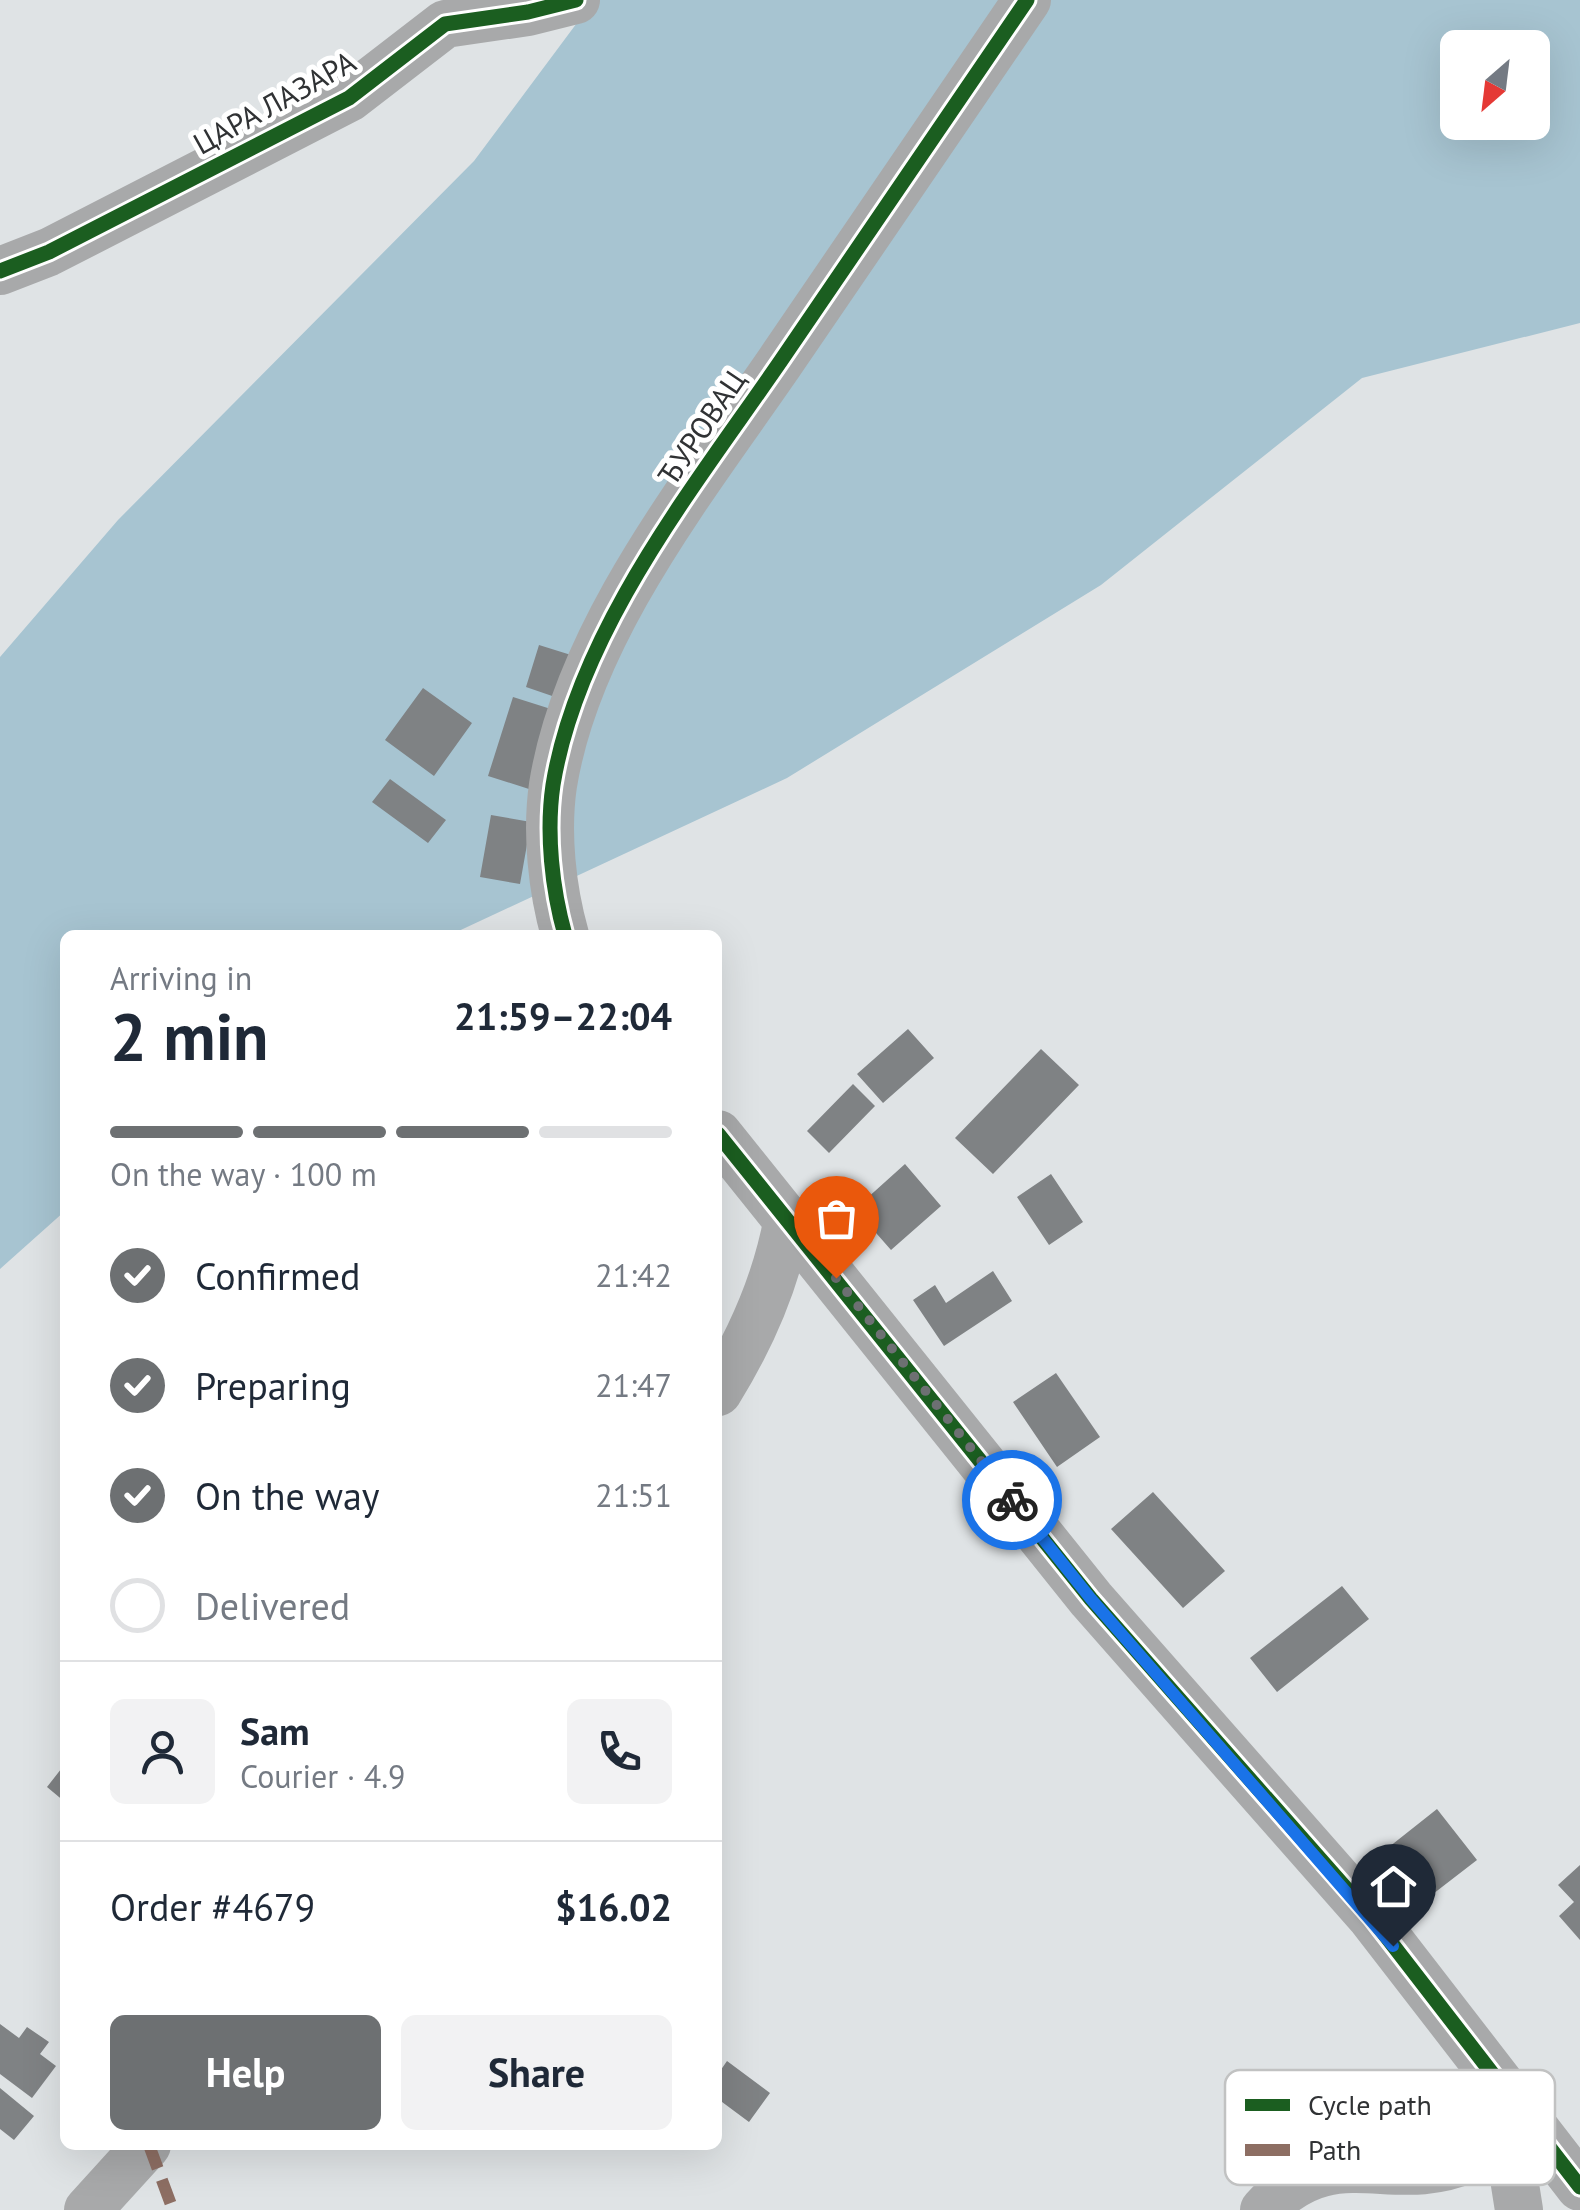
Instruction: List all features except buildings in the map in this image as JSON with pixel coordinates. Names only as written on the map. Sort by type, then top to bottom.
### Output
[{"type":"street","name":"ЦАРА ЛАЗАРА","points":[[0,271],[49,252],[349,98],[444,24],[528,12],[576,0]]},
{"type":"street","name":"ЂУРОВАЦ","points":[[564,930],[556,904],[553,787],[568,728],[602,643],[654,544],[1027,0]]},
{"type":"street","points":[[722,1139],[1091,1599],[1372,1918],[1488,2070]]},
{"type":"street","points":[[722,1384],[757,1318],[781,1255],[788,1218]]},
{"type":"street","points":[[88,2210],[142,2150]]},
{"type":"street","points":[[1555,2156],[1580,2187]]},
{"type":"street","points":[[1264,2210],[1294,2185]]},
{"type":"street","points":[[1515,2185],[1519,2210]]},
{"type":"shaded area","points":[[594,0],[1580,0],[1580,323],[1362,378],[1101,585],[787,778],[461,930],[60,930],[60,1215],[0,1269],[0,657],[118,520],[474,161]]},
{"type":"marked path","points":[[151,2150],[173,2210]]},
{"type":"cycle path","points":[[0,271],[49,252],[349,98],[445,24],[528,12],[576,0]]},
{"type":"cycle path","points":[[564,930],[552,861],[553,785],[566,728],[613,616],[677,510],[1027,0]]},
{"type":"cycle path","points":[[722,1139],[1091,1599],[1372,1918],[1490,2070]]},
{"type":"cycle path","points":[[1555,2155],[1580,2187]]},
{"type":"way so far","points":[[836,1278],[1012,1500]]},
{"type":"route","points":[[1012,1500],[1091,1599],[1393,1946]]}]
